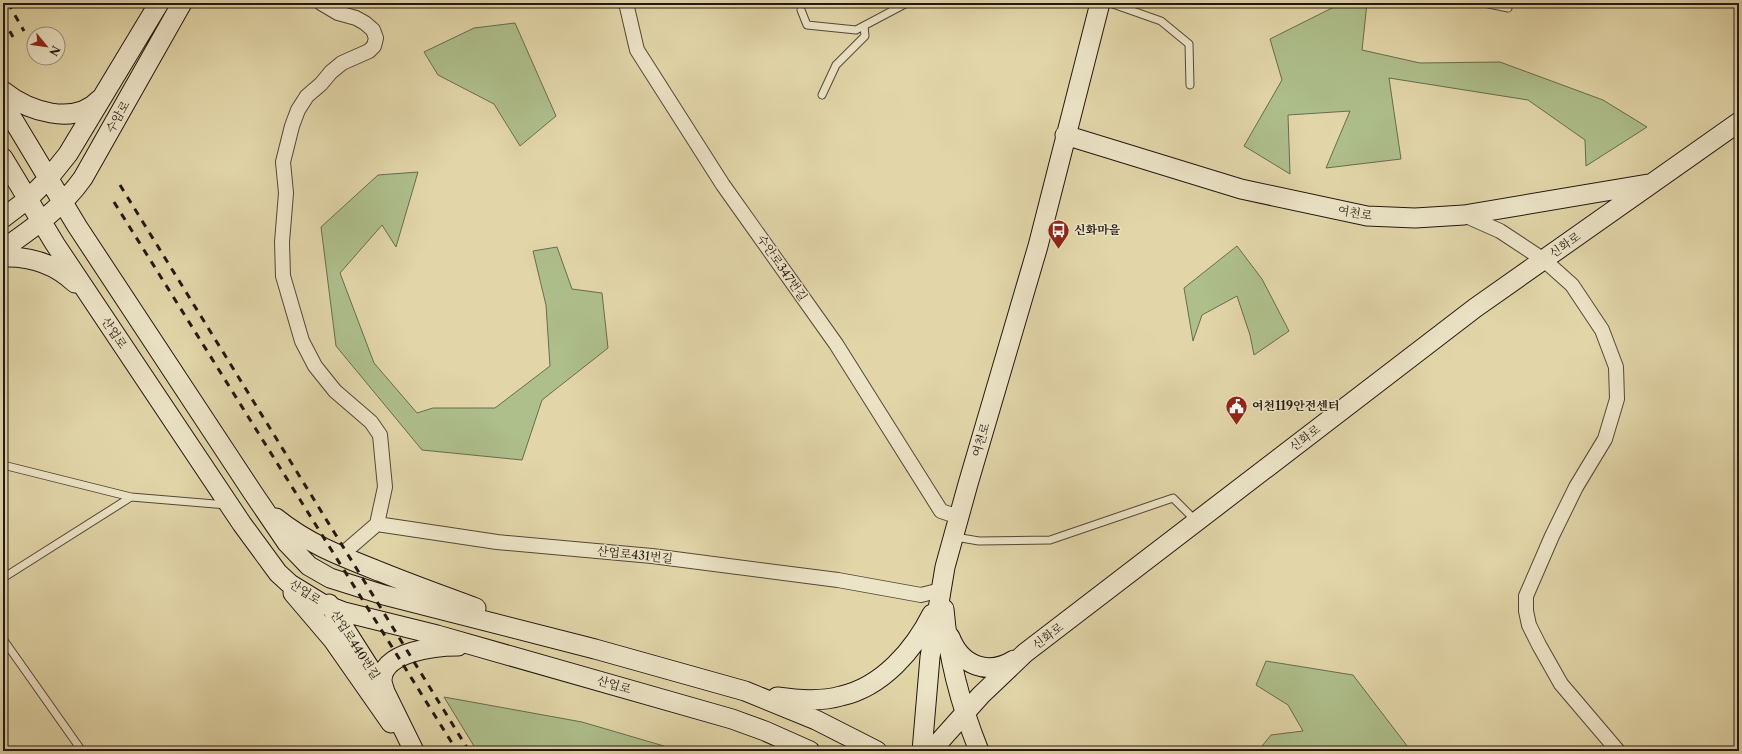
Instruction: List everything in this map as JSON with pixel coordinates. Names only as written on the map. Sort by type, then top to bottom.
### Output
[{"type":"main road","name":"수암로","points":[[3,218],[28,199],[48,179],[68,154],[159,3]]},
{"type":"main road","name":"수암로","points":[[3,249],[63,203],[83,178],[182,3]]},
{"type":"main road","name":"여천로","points":[[922,751],[930,657],[945,568],[1038,246],[1065,135],[1100,3]]},
{"type":"main road","points":[[3,91],[25,106],[39,111],[58,114],[80,112],[88,109],[103,96]]},
{"type":"main road","name":"산업로","points":[[3,103],[63,203],[253,493],[287,543],[299,557],[320,573],[330,578],[384,596],[595,649],[745,691],[816,720],[877,751]]},
{"type":"main road","name":"신화로","points":[[931,751],[966,712],[1025,653],[1469,313],[1739,122]]},
{"type":"main road","name":"여천로","points":[[1065,135],[1241,189],[1367,216],[1415,218],[1464,215],[1653,183]]},
{"type":"main road","name":"산업로","points":[[3,158],[41,221],[229,506],[278,573],[303,594],[331,608],[368,619],[473,645],[732,719],[765,731],[810,751]]},
{"type":"main road","points":[[3,257],[25,258],[47,264],[60,270],[91,297]]},
{"type":"main road","name":"산업로","points":[[253,493],[270,513],[287,527],[315,545],[428,591],[595,649]]},
{"type":"main road","name":"산업로440번길","points":[[287,543],[385,692],[414,751]]},
{"type":"main road","points":[[945,568],[944,598],[950,653],[966,712],[979,751]]},
{"type":"main road","name":"산업로440번길","points":[[278,573],[333,640],[410,751]]},
{"type":"main road","points":[[745,691],[801,700],[835,698],[859,690],[888,671],[909,650],[923,631],[941,590]]},
{"type":"main road","points":[[333,640],[329,624],[331,608],[340,594],[351,591],[384,596]]},
{"type":"main road","points":[[946,627],[957,650],[972,663],[980,667],[998,667],[1025,653]]},
{"type":"main road","points":[[385,692],[382,681],[384,672],[389,664],[396,659],[425,649],[473,645]]},
{"type":"main road","points":[[732,719],[752,729],[778,751]]},
{"type":"street","points":[[321,3],[338,13],[356,18],[365,23],[373,30],[376,38],[374,46],[368,51],[342,63],[307,96],[298,110],[292,126],[283,162],[286,193],[282,242],[283,276],[302,341],[315,366],[335,391],[371,422],[380,436],[385,487],[377,524],[340,556]]},
{"type":"street","name":"수안로347번길","points":[[626,3],[637,50],[723,185],[836,344],[941,512],[959,517]]},
{"type":"street","points":[[1464,215],[1500,232],[1544,260],[1572,285],[1602,330],[1616,367],[1617,399],[1605,439],[1576,487],[1526,596],[1526,611],[1529,625],[1538,645],[1561,684],[1618,751]]},
{"type":"street","name":"산업로431번길","points":[[377,524],[497,542],[652,556],[838,580],[921,595],[941,590]]},
{"type":"lane","points":[[800,10],[807,25],[856,30],[907,3]]},
{"type":"lane","points":[[1110,3],[1161,21],[1189,44],[1190,85]]},
{"type":"lane","points":[[1484,3],[1508,8]]},
{"type":"lane","points":[[822,95],[836,65],[865,36],[864,26]]},
{"type":"lane","points":[[3,465],[132,497],[229,506]]},
{"type":"lane","points":[[3,578],[132,497]]},
{"type":"lane","points":[[954,536],[979,541],[1050,540],[1173,498],[1196,521]]},
{"type":"lane","points":[[3,639],[82,751]]},
{"type":"green space","points":[[1338,3],[1367,3],[1362,50],[1420,63],[1500,62],[1603,100],[1647,127],[1586,166],[1585,140],[1528,100],[1389,78],[1401,159],[1326,168],[1350,111],[1288,115],[1290,174],[1244,146],[1282,80],[1270,39],[1338,5]]},
{"type":"green space","points":[[515,23],[556,116],[520,146],[494,104],[438,75],[424,52],[474,28]]},
{"type":"green space","points":[[418,172],[396,247],[382,225],[340,273],[374,363],[417,413],[433,408],[495,408],[550,366],[546,305],[533,251],[557,247],[572,289],[602,293],[608,348],[542,400],[522,460],[422,450],[336,346],[321,227],[378,175]]},
{"type":"green space","points":[[1237,246],[1262,279],[1289,331],[1254,355],[1250,335],[1237,296],[1202,315],[1193,341],[1184,288]]},
{"type":"green space","points":[[1266,661],[1353,675],[1411,751],[1258,751],[1271,735],[1303,731],[1288,705],[1256,685]]},
{"type":"green space","points":[[444,697],[582,722],[681,751],[477,751]]},
{"type":"railway","points":[[8,3],[24,31]]},
{"type":"railway","points":[[3,19],[13,37]]},
{"type":"railway","points":[[120,185],[469,751]]},
{"type":"railway","points":[[114,202],[457,751]]},
{"type":"place","name":"신화마을","points":[[1059,250]]},
{"type":"place","name":"여천119안전센터","points":[[1237,426]]}]
